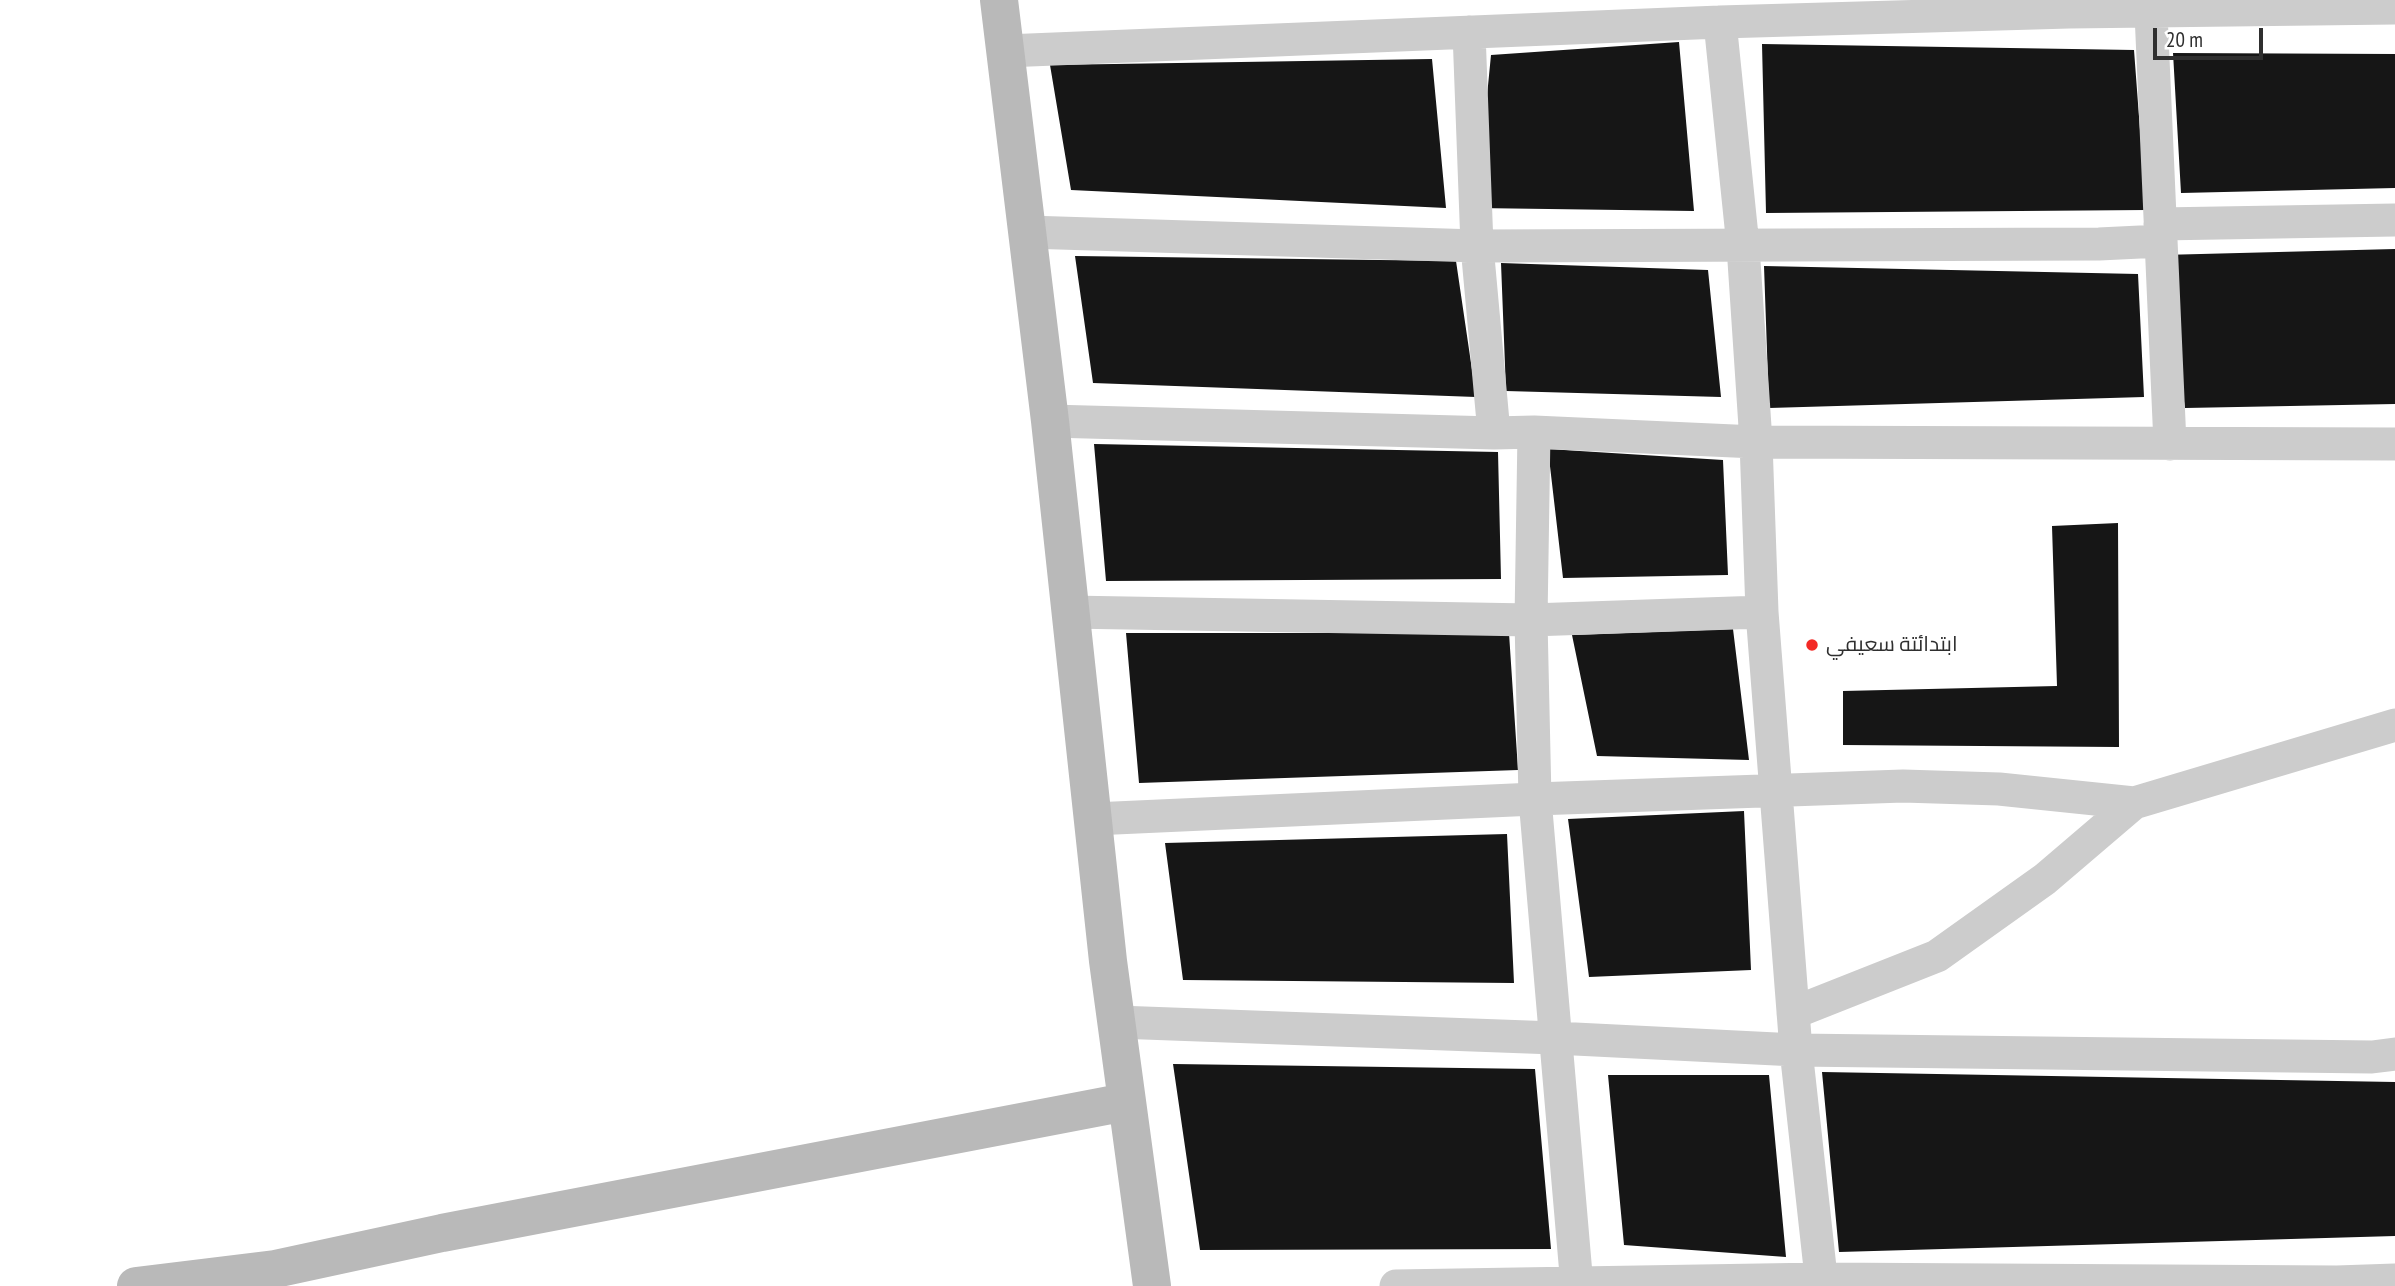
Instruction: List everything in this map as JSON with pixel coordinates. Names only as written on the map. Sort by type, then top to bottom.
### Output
[{"type":"main road","points":[[999,0],[1050,421],[1069,612],[1126,1102],[1152,1286]]},
{"type":"main road","points":[[135,1286],[275,1269],[442,1233],[1126,1102]]},
{"type":"street","points":[[1005,51],[2068,6],[2151,13],[2395,8]]},
{"type":"street","points":[[2151,13],[2171,444]]},
{"type":"street","points":[[1720,22],[1742,246],[1756,442],[1762,612],[1793,1013],[1822,1282]]},
{"type":"street","points":[[1469,32],[1477,246],[1494,433]]},
{"type":"street","points":[[1027,232],[1477,246],[2099,244],[2161,233],[2395,220]]},
{"type":"street","points":[[1050,421],[1534,432],[1756,442],[2395,444]]},
{"type":"street","points":[[1534,432],[1531,620],[1535,799],[1577,1285]]},
{"type":"street","points":[[1069,612],[1531,620],[1762,612]]},
{"type":"street","points":[[1093,818],[1903,786],[1999,789],[2134,803],[2395,725]]},
{"type":"street","points":[[1793,1013],[1937,956],[2045,879],[2134,803]]},
{"type":"street","points":[[1117,1022],[1796,1050],[2372,1057],[2395,1054]]},
{"type":"street","points":[[1396,1286],[2395,1280]]},
{"type":"building","points":[[1679,42],[1694,211],[1476,208],[1491,55]]},
{"type":"building","points":[[1762,44],[2134,50],[2146,210],[1766,213]]},
{"type":"building","points":[[2173,53],[2395,54],[2395,188],[2181,193]]},
{"type":"building","points":[[1432,59],[1446,208],[1071,190],[1050,65]]},
{"type":"building","points":[[2395,249],[2395,404],[2185,408],[2162,255]]},
{"type":"building","points":[[1075,256],[1456,261],[1476,397],[1093,383]]},
{"type":"building","points":[[1501,263],[1708,270],[1721,397],[1506,391]]},
{"type":"building","points":[[1764,266],[2138,274],[2144,397],[1769,408]]},
{"type":"building","points":[[1094,444],[1498,452],[1501,579],[1106,581]]},
{"type":"building","points":[[1548,449],[1723,460],[1728,575],[1563,578]]},
{"type":"building","points":[[2118,523],[2119,747],[1843,745],[1843,691],[2057,686],[2052,526]]},
{"type":"building","points":[[1733,629],[1749,760],[1597,756],[1572,635]]},
{"type":"building","points":[[1126,633],[1509,633],[1518,770],[1139,783]]},
{"type":"building","points":[[1744,811],[1751,970],[1589,977],[1568,819]]},
{"type":"building","points":[[1507,834],[1514,983],[1183,980],[1165,843]]},
{"type":"building","points":[[1173,1064],[1535,1069],[1551,1249],[1200,1250]]},
{"type":"building","points":[[1822,1072],[2395,1082],[2395,1236],[1839,1252]]},
{"type":"building","points":[[1608,1075],[1769,1075],[1786,1257],[1624,1245]]},
{"type":"place","name":"ابتدائتة سعيفي","points":[[1812,645]]}]
